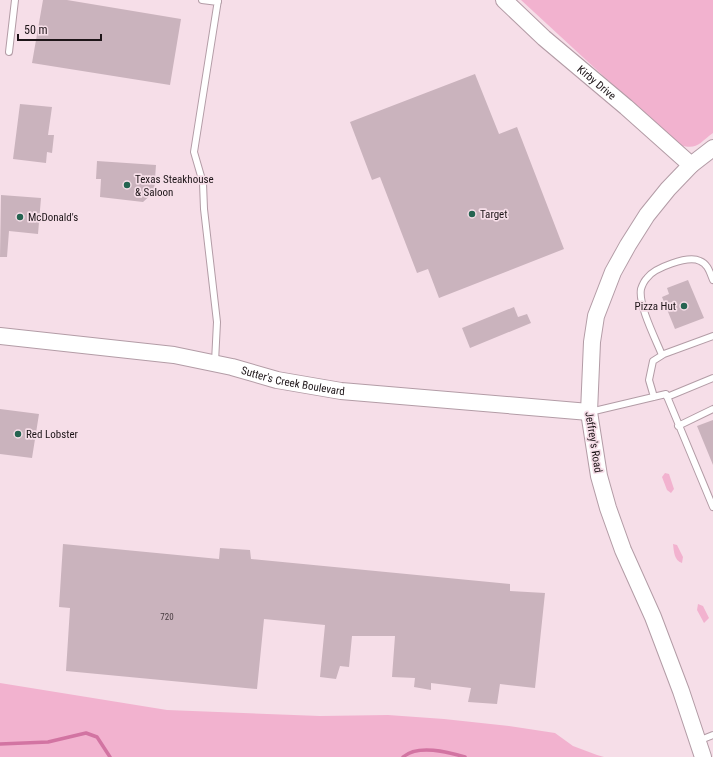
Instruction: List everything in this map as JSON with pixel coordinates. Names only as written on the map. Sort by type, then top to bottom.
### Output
[{"type":"street","name":"Kirby Drive","points":[[504,0],[544,38],[691,165]]},
{"type":"street","name":"Jeffrey's Road","points":[[704,757],[653,617],[623,550],[608,508],[600,476],[589,412],[592,342],[596,316],[613,272],[647,215],[668,189],[691,165],[713,148]]},
{"type":"street","name":"Sutter's Creek Boulevard","points":[[0,336],[174,355],[277,380],[341,391],[589,412]]},
{"type":"lane","points":[[9,52],[15,0]]},
{"type":"lane","points":[[202,0],[218,1],[194,152],[203,183],[204,209],[217,322],[215,364]]},
{"type":"lane","points":[[662,355],[642,306],[641,289],[647,278],[657,269],[688,259],[700,260],[708,267],[713,280]]},
{"type":"lane","points":[[654,397],[649,380],[653,361],[662,355],[713,336]]},
{"type":"lane","points":[[667,397],[713,378]]},
{"type":"lane","points":[[589,412],[666,394],[678,426],[713,507]]},
{"type":"lane","points":[[678,426],[713,410]]},
{"type":"lane","points":[[698,741],[713,735]]},
{"type":"shaded area","points":[[521,0],[713,0],[713,133],[697,145],[689,147],[677,144]]},
{"type":"shaded area","points":[[665,473],[669,474],[674,489],[671,493],[667,490],[662,477]]},
{"type":"shaded area","points":[[673,544],[677,545],[683,557],[682,563],[676,558]]},
{"type":"shaded area","points":[[698,604],[703,606],[709,618],[704,623],[697,610]]},
{"type":"shaded area","points":[[0,683],[167,710],[320,716],[388,715],[509,726],[555,733],[573,746],[604,757],[0,757]]},
{"type":"building","points":[[43,0],[67,0],[181,19],[170,85],[32,63]]},
{"type":"building","name":"Target","points":[[475,74],[499,134],[517,127],[564,249],[439,298],[428,269],[417,273],[380,177],[372,180],[350,122]]},
{"type":"building","points":[[20,104],[52,107],[48,135],[54,135],[52,153],[47,152],[46,163],[13,159]]},
{"type":"building","name":"Texas Steakhouse & Saloon","points":[[97,161],[156,165],[154,192],[143,202],[100,197],[101,179],[96,179]]},
{"type":"building","name":"McDonald's","points":[[1,195],[41,198],[38,234],[9,231],[7,257],[0,257]]},
{"type":"building","points":[[688,280],[704,318],[675,329],[662,297],[669,294],[667,288]]},
{"type":"building","points":[[514,307],[518,317],[527,314],[531,323],[470,348],[462,328]]},
{"type":"building","name":"Red Lobster","points":[[0,409],[39,414],[32,458],[0,454]]},
{"type":"building","points":[[713,420],[713,465],[697,426]]},
{"type":"building","points":[[63,544],[219,559],[220,548],[250,550],[251,559],[510,584],[510,591],[545,593],[535,688],[500,684],[497,704],[468,702],[471,688],[431,683],[431,690],[414,687],[415,678],[392,677],[395,636],[352,636],[349,667],[340,666],[336,679],[320,677],[325,625],[264,619],[257,689],[66,671],[70,608],[59,607]]},
{"type":"waterway","points":[[0,744],[48,742],[86,733],[97,737],[110,757]]},
{"type":"waterway","points":[[403,757],[409,753],[425,750],[442,751],[465,757]]},
{"type":"place","name":"Texas Steakhouse & Saloon","points":[[127,185]]},
{"type":"place","name":"Target","points":[[472,214]]},
{"type":"place","name":"McDonald's","points":[[20,217]]},
{"type":"place","name":"Pizza Hut","points":[[684,306]]},
{"type":"place","name":"Red Lobster","points":[[18,434]]}]
